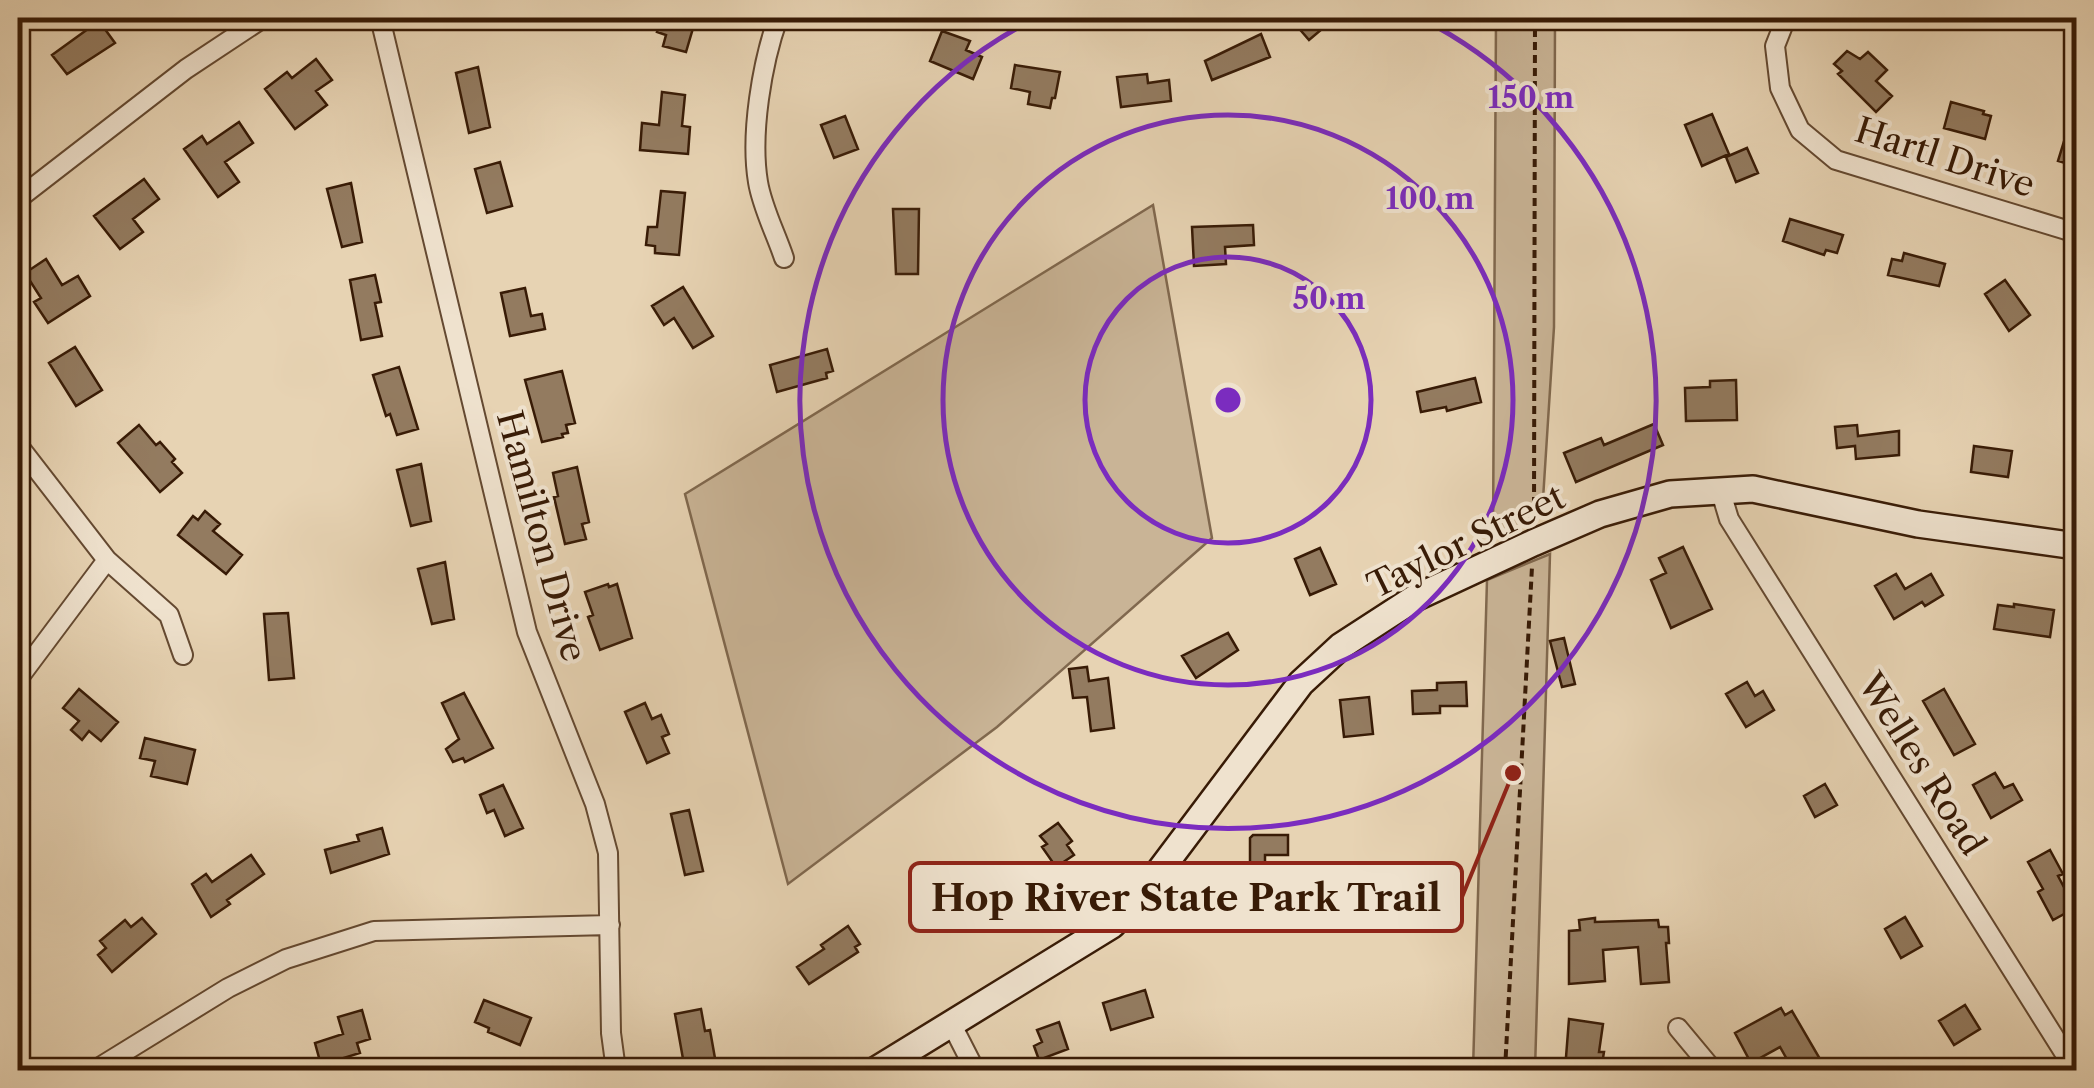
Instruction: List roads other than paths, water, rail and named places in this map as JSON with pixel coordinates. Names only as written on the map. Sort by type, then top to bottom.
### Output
[{"type":"street","points":[[18,199],[186,68],[263,18]]},
{"type":"street","name":"Hamilton Drive","points":[[380,18],[526,632],[595,804],[608,854],[610,1033],[616,1070]]},
{"type":"street","points":[[778,18],[765,54],[758,122],[758,182],[784,258]]},
{"type":"street","name":"Hartl Drive","points":[[1786,18],[1775,46],[1780,88],[1800,130],[1836,160],[2076,233]]},
{"type":"street","points":[[18,445],[107,560],[169,614],[183,655]]},
{"type":"street","name":"Taylor Street","points":[[876,1070],[1112,924],[1146,890],[1302,683],[1341,646],[1415,598],[1600,514],[1670,494],[1720,490],[1771,492],[1918,524],[2075,546]]},
{"type":"street","name":"Welles Road","points":[[1720,490],[1729,519],[2075,1070]]},
{"type":"street","points":[[2075,546],[2076,519]]},
{"type":"street","points":[[18,679],[107,560]]},
{"type":"street","points":[[95,1070],[228,988],[286,959],[374,931],[610,925]]},
{"type":"street","points":[[952,1026],[975,1070]]},
{"type":"street","points":[[1678,1028],[1713,1070]]},
{"type":"place","name":"Hop River State Park Trail","points":[[1513,773]]}]
